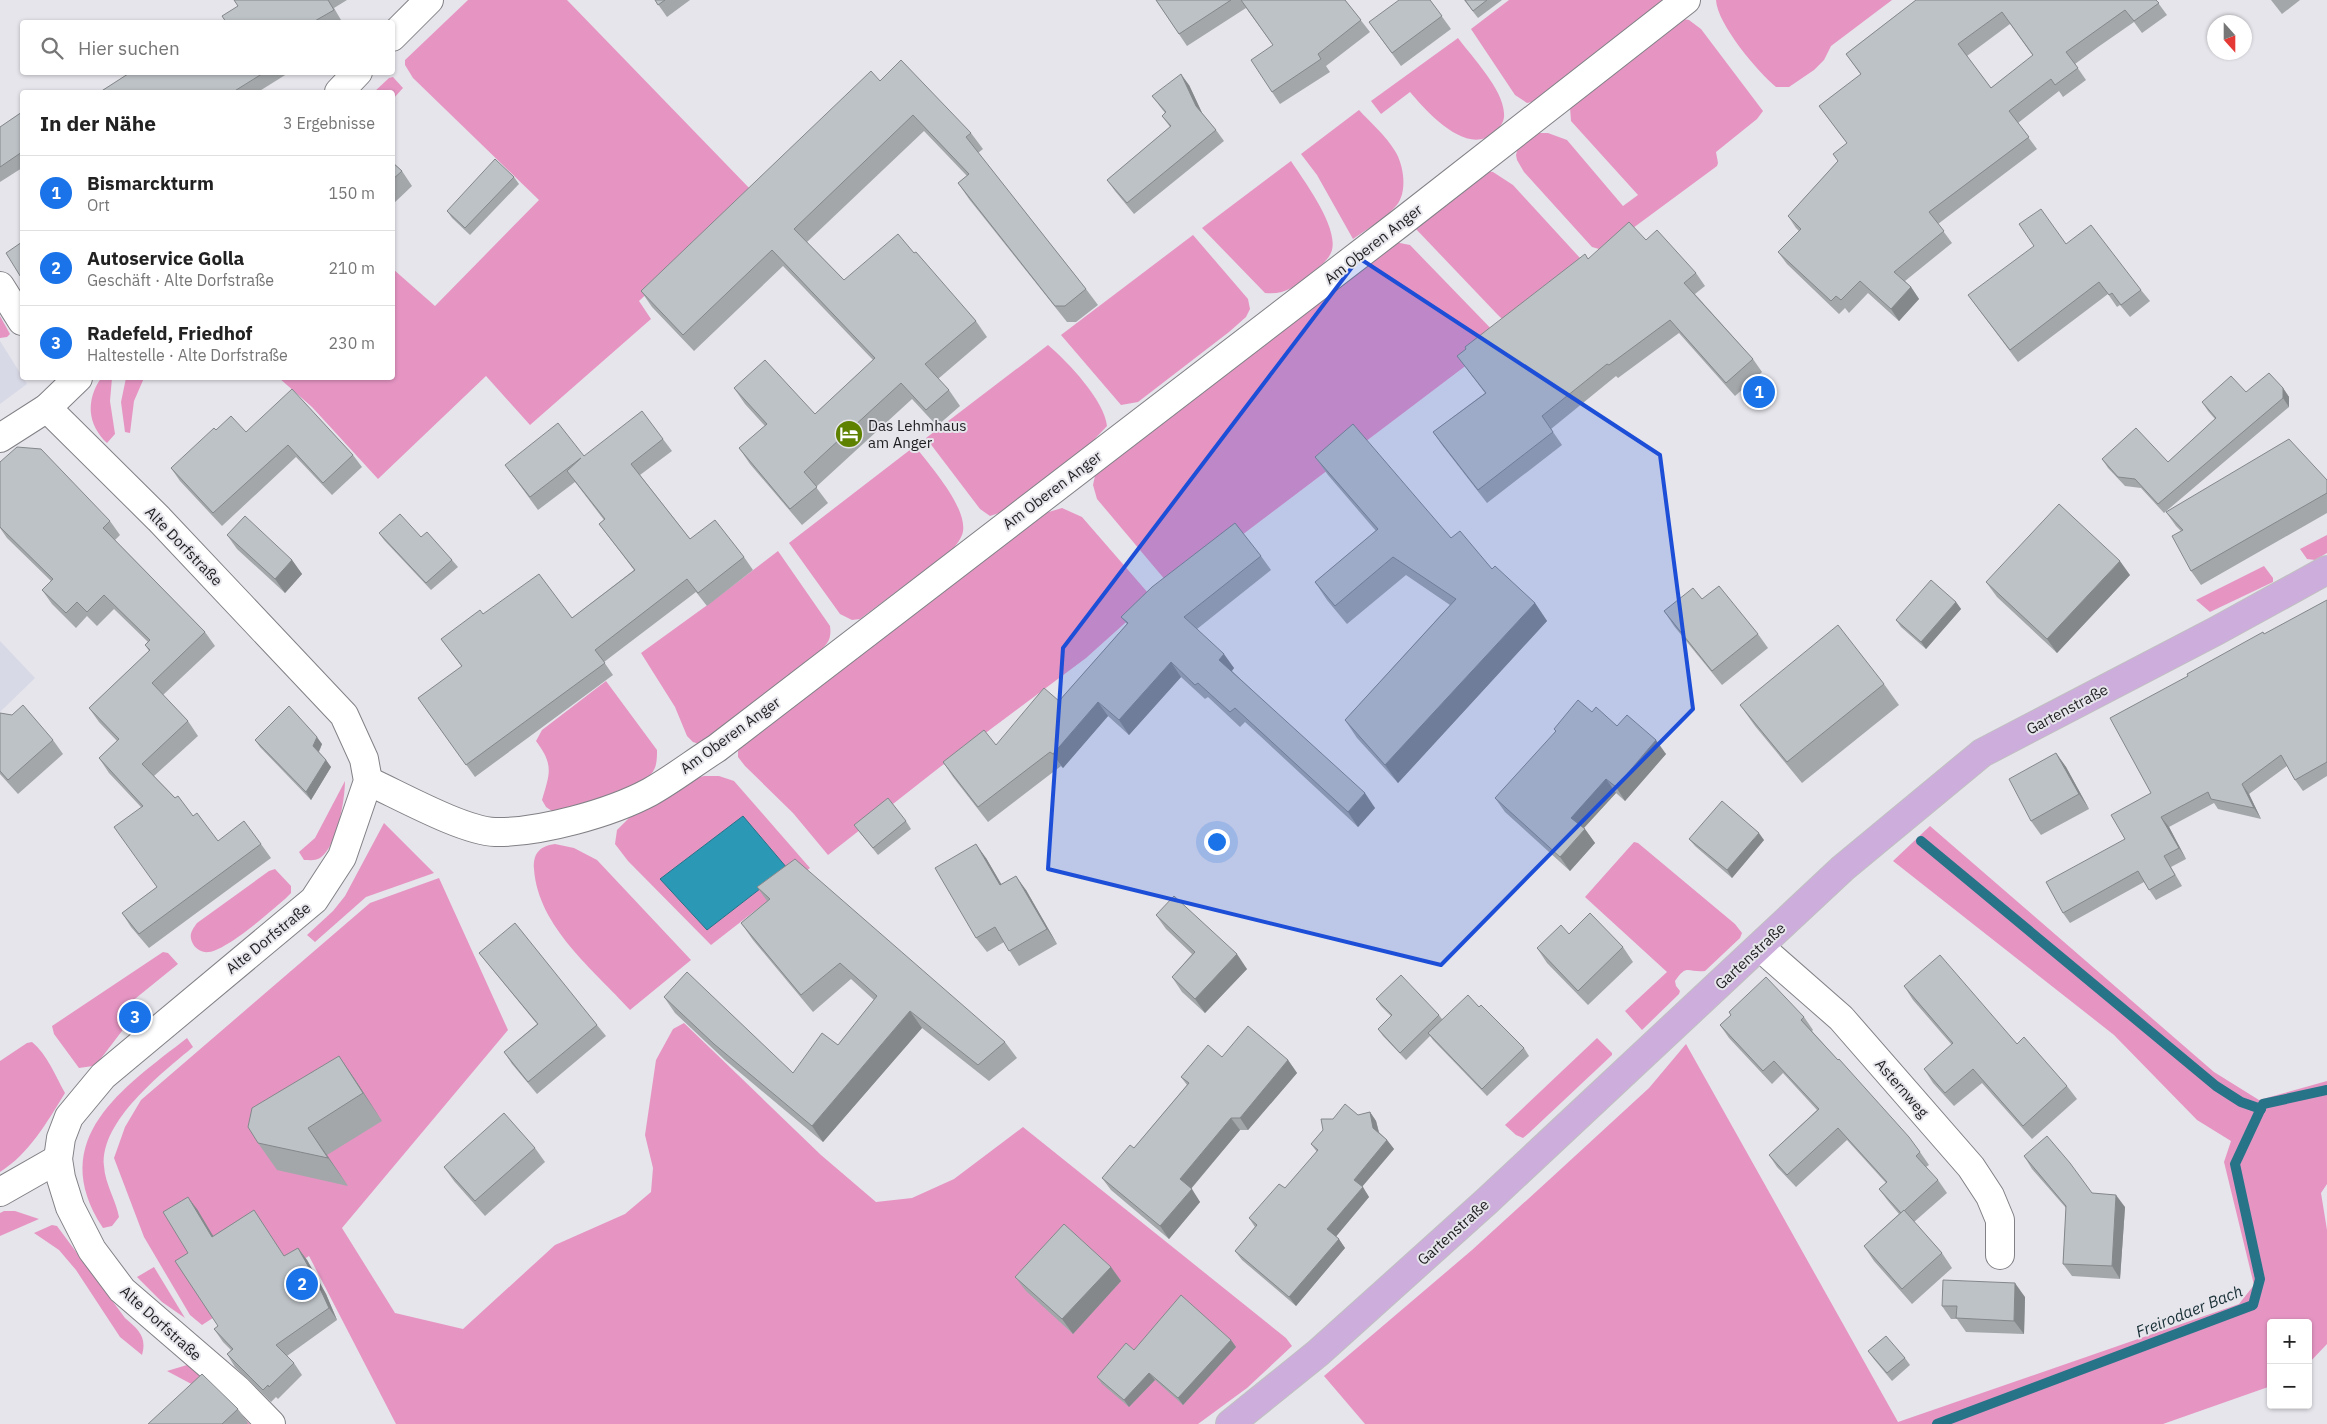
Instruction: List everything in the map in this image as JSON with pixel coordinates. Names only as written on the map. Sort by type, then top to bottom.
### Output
[{"type":"main road","name":"Gartenstraße","points":[[1230,1424],[1318,1354],[1348,1327],[1494,1194],[1843,868],[1982,753],[2216,631],[2327,570]]},
{"type":"street","points":[[395,34],[429,0]]},
{"type":"street","name":"Am Oberen Anger","points":[[368,781],[466,825],[494,832],[540,827],[576,819],[610,809],[650,792],[725,742],[1399,224],[1686,0]]},
{"type":"street","points":[[341,90],[355,75]]},
{"type":"street","points":[[0,286],[20,318]]},
{"type":"street","points":[[0,438],[46,408],[67,381]]},
{"type":"street","name":"Alte Dorfstraße","points":[[46,408],[159,519],[344,715],[364,759],[368,781],[342,857],[314,900],[103,1076],[69,1117],[61,1138],[58,1159],[61,1178],[70,1207],[92,1250],[122,1290],[237,1389],[271,1424]]},
{"type":"street","name":"Asternweg","points":[[1760,947],[1841,1018],[1971,1167],[1990,1196],[2000,1220],[2000,1255]]},
{"type":"street","points":[[0,1192],[58,1159]]},
{"type":"highlighted area","points":[[1359,258],[1660,455],[1693,709],[1441,965],[1048,869],[1063,648]]},
{"type":"shaded area","points":[[468,0],[567,0],[754,193],[639,301],[651,319],[530,425],[486,376],[378,479],[312,407],[281,380],[395,380],[395,271],[435,306],[539,200],[413,78],[405,65],[405,60]]},
{"type":"shaded area","points":[[1509,0],[1665,0],[1532,102],[1527,103],[1515,95],[1471,29]]},
{"type":"shaded area","points":[[1716,0],[1892,0],[1831,46],[1824,60],[1814,70],[1789,87],[1776,87],[1749,59],[1731,34],[1723,22]]},
{"type":"shaded area","points":[[1683,19],[1689,20],[1701,29],[1763,111],[1757,119],[1716,152],[1717,166],[1610,245],[1599,249],[1592,247],[1524,172],[1517,160],[1518,147],[1537,133],[1548,133],[1567,140],[1623,206],[1638,195],[1571,121],[1570,107]]},
{"type":"shaded area","points":[[1458,38],[1493,84],[1502,104],[1503,122],[1494,132],[1484,139],[1460,136],[1437,120],[1410,92],[1381,114],[1371,101]]},
{"type":"shaded area","points":[[393,77],[403,88],[395,97],[395,90],[376,90],[389,78]]},
{"type":"shaded area","points":[[1359,110],[1383,135],[1395,151],[1401,164],[1403,187],[1400,200],[1396,206],[1381,220],[1353,239],[1317,175],[1301,154]]},
{"type":"shaded area","points":[[1291,161],[1319,204],[1325,217],[1330,229],[1332,250],[1322,264],[1294,286],[1278,293],[1265,293],[1202,228]]},
{"type":"shaded area","points":[[1485,171],[1493,172],[1513,185],[1580,258],[1507,318],[1501,318],[1415,228]]},
{"type":"shaded area","points":[[1193,235],[1248,299],[1250,309],[1246,317],[1229,332],[1138,402],[1121,405],[1061,335]]},
{"type":"shaded area","points":[[1395,242],[1410,245],[1501,339],[1172,588],[1097,499],[1093,485],[1096,471]]},
{"type":"shaded area","points":[[0,316],[10,334],[7,337],[0,338]]},
{"type":"shaded area","points":[[0,341],[20,373],[20,380],[24,380],[27,384],[0,404]]},
{"type":"shaded area","points":[[1048,345],[1084,382],[1099,405],[1107,426],[1089,445],[1002,512],[990,516],[980,509],[926,438]]},
{"type":"shaded area","points":[[100,380],[112,380],[110,401],[115,434],[107,443],[100,436],[92,420],[91,403]]},
{"type":"shaded area","points":[[126,380],[143,380],[134,401],[130,433],[125,432],[121,402]]},
{"type":"shaded area","points":[[915,446],[948,489],[955,502],[961,514],[962,535],[953,549],[860,619],[852,620],[840,614],[789,543]]},
{"type":"shaded area","points":[[1062,508],[1082,517],[1155,601],[1125,623],[1086,658],[940,767],[828,855],[793,813],[745,766],[738,757],[738,751],[747,740],[1042,514]]},
{"type":"shaded area","points":[[2327,535],[2327,553],[2315,560],[2307,559],[2300,549]]},
{"type":"shaded area","points":[[778,551],[830,626],[829,639],[826,645],[816,654],[710,737],[699,744],[693,742],[687,736],[675,707],[641,653]]},
{"type":"shaded area","points":[[2264,566],[2273,578],[2273,582],[2210,612],[2196,600]]},
{"type":"shaded area","points":[[0,641],[35,678],[0,712]]},
{"type":"shaded area","points":[[606,681],[657,750],[655,767],[652,773],[642,781],[618,793],[555,813],[546,807],[542,800],[549,769],[546,757],[536,741],[542,730]]},
{"type":"shaded area","points":[[704,776],[719,776],[734,781],[810,868],[711,945],[628,861],[615,844],[617,830],[629,818],[693,779]]},
{"type":"shaded area","points":[[345,781],[342,811],[331,844],[320,858],[304,860],[299,852],[315,838]]},
{"type":"shaded area","points":[[384,823],[434,873],[366,897],[315,942],[307,935],[333,911],[345,896]]},
{"type":"shaded area","points":[[1930,826],[2214,1072],[2259,1100],[2327,1081],[2327,1184],[2321,1193],[2327,1230],[2327,1344],[2312,1360],[2312,1319],[2267,1319],[2267,1387],[2163,1424],[1365,1424],[1324,1376],[1472,1250],[1550,1179],[1649,1088],[1686,1044],[1898,1422],[2239,1304],[2254,1285],[2224,1162],[2231,1141],[2197,1120],[2114,1035],[1893,861]]},
{"type":"shaded area","points":[[1634,842],[1638,843],[1735,924],[1742,933],[1740,938],[1705,971],[1685,970],[1682,972],[1675,981],[1680,991],[1679,994],[1642,1030],[1625,1011],[1667,972],[1585,897]]},
{"type":"shaded area","points":[[555,844],[574,848],[597,860],[691,960],[630,1010],[570,946],[546,910],[538,890],[534,869],[535,859],[541,849]]},
{"type":"shaded area","points":[[275,869],[291,886],[291,893],[285,899],[227,944],[209,952],[196,948],[191,935],[197,923],[269,871]]},
{"type":"shaded area","points":[[439,878],[508,1030],[342,1228],[395,1313],[463,1329],[555,1245],[625,1214],[651,1192],[653,1168],[645,1135],[656,1060],[673,1029],[684,1023],[821,1155],[876,1202],[912,1198],[954,1179],[1023,1127],[1286,1338],[1292,1346],[1247,1388],[1198,1424],[396,1424],[309,1256],[202,1325],[190,1315],[144,1237],[114,1158],[125,1127],[141,1100],[370,903]]},
{"type":"shaded area","points":[[163,952],[168,953],[178,964],[120,1011],[125,1027],[99,1061],[93,1066],[79,1068],[54,1034],[52,1026]]},
{"type":"shaded area","points":[[187,1038],[193,1047],[165,1070],[135,1099],[122,1115],[112,1132],[105,1149],[104,1166],[106,1179],[119,1217],[112,1226],[103,1228],[87,1196],[83,1168],[87,1142],[99,1118],[117,1097],[139,1076]]},
{"type":"shaded area","points":[[1597,1038],[1612,1055],[1523,1138],[1516,1135],[1505,1125]]},
{"type":"shaded area","points":[[32,1042],[47,1059],[65,1093],[29,1146],[0,1172],[0,1061],[27,1043]]},
{"type":"shaded area","points":[[15,1211],[39,1219],[0,1236],[0,1213]]},
{"type":"shaded area","points":[[52,1225],[57,1226],[125,1318],[141,1334],[143,1339],[142,1355],[120,1337],[76,1270],[59,1250],[34,1233]]},
{"type":"shaded area","points":[[154,1267],[185,1318],[162,1302],[137,1277]]},
{"type":"shaded area","points":[[187,1365],[250,1424],[243,1424],[197,1387],[167,1371]]},
{"type":"water","points":[[743,816],[787,868],[707,930],[660,879]]},
{"type":"building","points":[[234,0],[328,0],[334,10],[316,20],[225,20],[222,16],[238,6]]},
{"type":"building","points":[[655,0],[665,0],[658,5]]},
{"type":"building","points":[[1156,0],[1231,0],[1179,34]]},
{"type":"building","points":[[1241,0],[1345,0],[1361,20],[1318,54],[1321,59],[1272,92],[1251,60],[1273,45]]},
{"type":"building","points":[[1399,0],[1430,0],[1442,16],[1392,53],[1369,22]]},
{"type":"building","points":[[1465,0],[1487,0],[1473,11]]},
{"type":"building","points":[[1916,0],[2156,0],[2159,3],[2134,21],[2125,10],[2066,52],[2078,68],[2055,85],[2051,79],[2009,111],[2029,137],[1929,212],[1944,231],[1894,272],[1911,287],[1891,309],[1860,281],[1841,300],[1836,296],[1831,301],[1778,252],[1801,229],[1788,216],[1838,161],[1833,154],[1847,143],[1819,106],[1861,74],[1846,54]],"holes":[[[2002,12],[2033,55],[1991,88],[1958,44]]]},
{"type":"building","points":[[901,60],[971,133],[966,137],[1086,289],[1065,306],[1055,306],[958,183],[969,174],[913,115],[794,229],[844,280],[898,234],[976,321],[925,364],[949,390],[926,410],[901,383],[804,472],[817,487],[790,509],[739,448],[767,424],[734,388],[765,360],[815,414],[875,358],[772,250],[683,335],[641,291],[871,71],[880,81]]},
{"type":"building","points":[[1181,74],[1196,106],[1216,130],[1127,203],[1107,180],[1171,126],[1162,116],[1166,112],[1152,96]]},
{"type":"building","points":[[126,75],[260,75],[236,90],[103,90]]},
{"type":"building","points":[[20,113],[20,153],[0,167],[0,127]]},
{"type":"building","points":[[495,159],[514,177],[465,228],[447,211]]},
{"type":"building","points":[[395,165],[402,171],[395,177]]},
{"type":"building","points":[[2041,209],[2066,244],[2091,225],[2141,290],[2121,305],[2112,293],[2109,295],[2099,282],[2010,350],[1968,295],[2034,246],[2019,224]]},
{"type":"building","points":[[1629,222],[1646,240],[1657,230],[1696,273],[1684,283],[1753,359],[1726,383],[1670,320],[1609,365],[1607,364],[1542,416],[1553,432],[1478,490],[1433,432],[1486,393],[1457,356],[1466,349],[1465,347],[1585,254],[1588,259]]},
{"type":"building","points":[[20,243],[20,276],[6,253]]},
{"type":"building","points":[[2269,373],[2283,388],[2283,398],[2158,504],[2135,479],[2118,477],[2102,459],[2136,428],[2168,462],[2216,418],[2202,402],[2231,376],[2246,392]]},
{"type":"building","points":[[292,389],[353,455],[323,483],[288,445],[213,513],[171,468],[214,428],[216,430],[231,416],[246,432]]},
{"type":"building","points":[[642,411],[663,439],[631,464],[690,539],[715,520],[744,557],[698,593],[687,579],[595,650],[605,663],[466,765],[418,698],[462,666],[441,639],[480,610],[483,614],[539,574],[572,618],[635,570],[599,524],[605,519],[567,471],[581,458],[530,497],[505,465],[558,423],[584,456]]},
{"type":"building","points":[[1353,424],[1451,538],[1460,531],[1492,569],[1495,566],[1535,603],[1385,765],[1345,720],[1456,599],[1393,557],[1335,606],[1315,582],[1378,529],[1315,457]]},
{"type":"building","points":[[2289,439],[2327,480],[2327,493],[2191,571],[2172,536],[2183,530],[2166,512]]},
{"type":"building","points":[[17,447],[41,449],[110,521],[103,528],[205,632],[152,683],[188,721],[142,764],[175,798],[178,796],[193,816],[197,813],[218,841],[244,821],[261,844],[139,934],[122,913],[157,887],[114,827],[143,806],[99,758],[119,739],[89,708],[150,650],[145,645],[150,640],[104,595],[87,612],[77,602],[66,613],[42,590],[53,579],[0,527],[0,462]]},
{"type":"building","points":[[2059,504],[2120,561],[2047,639],[1986,582]]},
{"type":"building","points":[[400,514],[421,537],[427,532],[452,560],[426,583],[379,533]]},
{"type":"building","points":[[245,516],[292,560],[275,579],[227,535]]},
{"type":"building","points":[[1235,523],[1261,556],[1184,617],[1224,654],[1219,660],[1365,793],[1348,812],[1235,708],[1230,712],[1198,683],[1195,685],[1171,662],[1119,720],[1098,702],[1053,754],[1050,752],[978,807],[943,762],[984,730],[996,745],[1044,688],[1059,701],[1128,623],[1121,617],[1152,587]]},
{"type":"building","points":[[1931,580],[1956,602],[1921,642],[1896,620]]},
{"type":"building","points":[[1719,586],[1758,634],[1712,671],[1664,611],[1693,588],[1702,599]]},
{"type":"building","points":[[2327,600],[2327,762],[2295,780],[2281,755],[2242,784],[2254,808],[2211,799],[2208,792],[2161,817],[2179,848],[2164,856],[2175,875],[2149,890],[2138,871],[2063,913],[2046,882],[2125,839],[2111,815],[2151,793],[2110,718],[2188,676],[2187,674],[2263,632],[2264,634]]},
{"type":"building","points":[[1838,625],[1884,684],[1787,762],[1740,705]]},
{"type":"building","points":[[1578,700],[1592,712],[1596,707],[1617,726],[1627,715],[1656,740],[1616,787],[1606,779],[1571,818],[1585,829],[1560,857],[1495,798],[1556,731],[1554,729]]},
{"type":"building","points":[[23,705],[53,740],[8,780],[0,771],[0,713],[12,715]]},
{"type":"building","points":[[289,706],[317,737],[313,746],[326,760],[306,792],[255,740]]},
{"type":"building","points":[[2056,753],[2079,794],[2031,821],[2009,779]]},
{"type":"building","points":[[888,798],[906,821],[873,848],[854,825]]},
{"type":"building","points":[[1722,801],[1759,833],[1727,870],[1689,839]]},
{"type":"building","points":[[976,844],[1000,885],[1016,876],[1047,929],[1009,951],[995,927],[976,938],[935,868]]},
{"type":"building","points":[[795,859],[1005,1042],[978,1065],[910,1011],[812,1126],[714,1044],[664,997],[687,972],[793,1073],[822,1033],[838,1045],[877,996],[840,963],[801,995],[741,923],[770,899],[757,887]]},
{"type":"building","points":[[1174,896],[1237,954],[1195,999],[1172,977],[1195,952],[1156,915]]},
{"type":"building","points":[[1590,913],[1623,947],[1578,991],[1537,948],[1561,925],[1569,934]]},
{"type":"building","points":[[515,923],[597,1025],[528,1082],[504,1052],[538,1024],[479,953]]},
{"type":"building","points":[[1940,955],[2017,1044],[2024,1037],[2067,1086],[2023,1126],[1973,1069],[1945,1093],[1924,1069],[1953,1043],[1904,986]]},
{"type":"building","points":[[1401,975],[1439,1015],[1400,1053],[1378,1029],[1392,1015],[1376,999]]},
{"type":"building","points":[[1766,977],[1804,1017],[1801,1020],[1909,1137],[1920,1152],[1916,1156],[1938,1180],[1901,1213],[1879,1189],[1887,1182],[1838,1128],[1787,1175],[1769,1155],[1819,1109],[1774,1061],[1763,1071],[1720,1025],[1731,1015],[1729,1012]]},
{"type":"building","points":[[1468,995],[1479,1007],[1481,1005],[1524,1048],[1482,1089],[1428,1033]]},
{"type":"building","points":[[1248,1026],[1288,1060],[1240,1118],[1231,1118],[1180,1179],[1192,1189],[1160,1226],[1102,1178],[1130,1145],[1134,1148],[1189,1083],[1181,1077],[1208,1045],[1222,1057]]},
{"type":"building","points":[[339,1056],[363,1093],[308,1128],[328,1158],[258,1143],[248,1127],[252,1108]]},
{"type":"building","points":[[1345,1104],[1358,1115],[1370,1112],[1373,1128],[1387,1140],[1354,1180],[1363,1187],[1327,1229],[1339,1239],[1289,1297],[1235,1251],[1257,1225],[1249,1218],[1279,1184],[1285,1188],[1318,1150],[1311,1144],[1323,1130],[1321,1119],[1333,1119]]},
{"type":"building","points":[[504,1113],[535,1148],[475,1201],[444,1167]]},
{"type":"building","points":[[2047,1136],[2092,1193],[2116,1195],[2112,1266],[2063,1264],[2066,1206],[2024,1156]]},
{"type":"building","points":[[188,1197],[212,1237],[254,1210],[284,1256],[298,1248],[329,1308],[276,1345],[294,1363],[269,1387],[268,1385],[263,1390],[227,1354],[233,1349],[214,1329],[218,1326],[175,1261],[188,1253],[163,1212]]},
{"type":"building","points":[[1904,1210],[1942,1253],[1902,1289],[1864,1246]]},
{"type":"building","points":[[1064,1224],[1111,1267],[1062,1319],[1015,1277]]},
{"type":"building","points":[[1943,1280],[2015,1283],[2014,1321],[1956,1318],[1957,1306],[1942,1306]]},
{"type":"building","points":[[1181,1295],[1231,1340],[1178,1398],[1149,1373],[1124,1400],[1097,1377],[1126,1343],[1134,1350]]},
{"type":"building","points":[[1886,1336],[1905,1358],[1887,1373],[1868,1351]]},
{"type":"building","points":[[202,1374],[238,1409],[222,1424],[148,1424]]},
{"type":"waterway","points":[[1921,841],[2216,1086],[2241,1102],[2261,1109]]},
{"type":"waterway","name":"Freirodaer Bach","points":[[1937,1424],[2253,1305],[2260,1279],[2235,1164],[2263,1104],[2327,1090]]},
{"type":"place","name":"Bismarckturm","points":[[1759,392]]},
{"type":"place","name":"Das Lehmhaus am Anger","points":[[849,434]]},
{"type":"place","name":"Radefeld, Friedhof","points":[[135,1017]]},
{"type":"place","name":"Autoservice Golla","points":[[302,1284]]}]
